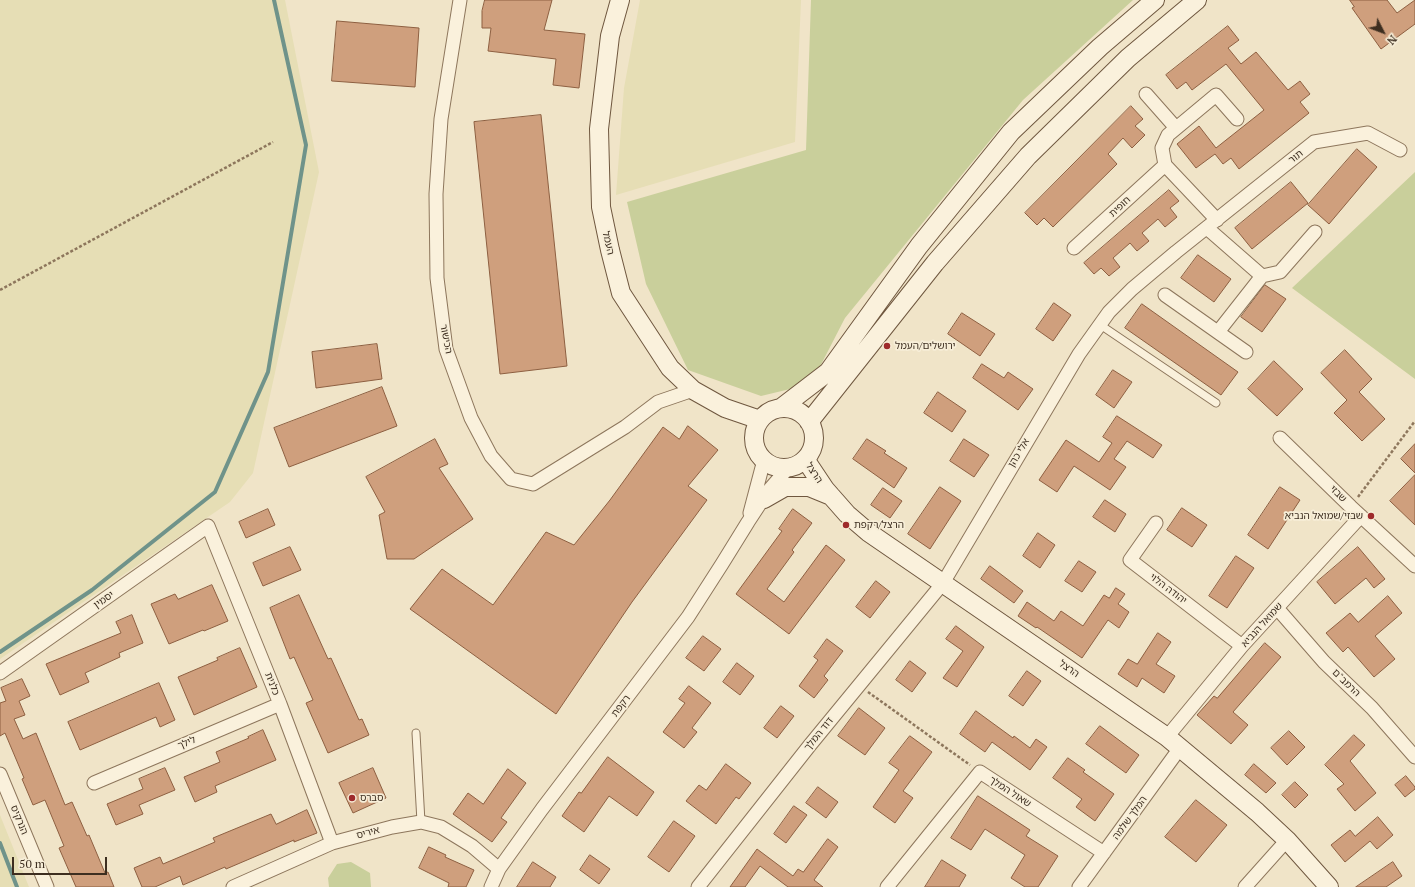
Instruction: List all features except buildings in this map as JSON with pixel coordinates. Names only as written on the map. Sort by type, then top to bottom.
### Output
[{"type":"street","name":"הכישור","points":[[460,0],[441,119],[436,194],[437,278],[446,349],[471,418],[491,456],[512,480],[532,484],[625,427],[658,402],[693,390]]},
{"type":"street","name":"העמל","points":[[620,0],[610,36],[599,130],[601,208],[610,250],[622,292],[670,368],[693,390],[725,408],[760,420]]},
{"type":"street","points":[[781,408],[828,372],[919,246],[1011,132],[1100,47],[1155,0]]},
{"type":"street","points":[[809,422],[935,263],[1028,156],[1128,58],[1197,0]]},
{"type":"street","points":[[1146,94],[1176,128]]},
{"type":"street","points":[[1237,119],[1216,95],[1168,135],[1162,148],[1165,165],[1212,224],[1262,276]]},
{"type":"street","name":"תור","points":[[1099,324],[1132,289],[1314,142],[1368,133],[1400,150]]},
{"type":"street","name":"חופית","points":[[1074,248],[1165,165]]},
{"type":"street","points":[[1218,332],[1262,276],[1280,272],[1315,232]]},
{"type":"street","points":[[1165,295],[1246,352]]},
{"type":"street","name":"אלי כהן","points":[[943,583],[1079,354],[1099,324]]},
{"type":"street","points":[[781,408],[789,408],[804,415],[813,431],[813,441],[810,451],[797,463],[780,467],[771,465],[758,454],[754,436],[760,420],[773,410],[781,408]]},
{"type":"street","name":"שבזי","points":[[1280,438],[1351,507],[1415,566]]},
{"type":"street","name":"רקפת","points":[[748,522],[764,460]]},
{"type":"street","name":"הרצל","points":[[797,463],[825,489],[847,514],[868,532],[1174,743],[1257,812],[1287,840],[1328,887]]},
{"type":"street","name":"רקפת","points":[[491,887],[499,868],[542,809],[688,617],[764,499],[797,463]]},
{"type":"street","points":[[764,499],[785,487],[809,487],[831,496]]},
{"type":"street","name":"שמואל הנביא","points":[[1174,743],[1242,646],[1361,516]]},
{"type":"street","name":"יהודה הלוי","points":[[1156,523],[1130,560],[1242,646]]},
{"type":"street","name":"יסמין","points":[[0,673],[208,526]]},
{"type":"street","name":"כלנית","points":[[208,526],[280,704],[332,843]]},
{"type":"street","name":"דוד המלך","points":[[698,887],[858,685],[943,583]]},
{"type":"street","name":"הרמב\"ם","points":[[1277,608],[1324,662],[1372,708],[1415,757]]},
{"type":"street","name":"לילך","points":[[94,783],[280,704]]},
{"type":"street","name":"המלך שלמה","points":[[1080,887],[1104,853],[1174,743]]},
{"type":"street","name":"שאול המלך","points":[[887,887],[980,772],[1104,853]]},
{"type":"street","name":"הנרקיס","points":[[0,774],[46,887]]},
{"type":"street","name":"איריס","points":[[233,887],[332,843],[392,827],[421,822],[440,827],[472,846],[499,868]]},
{"type":"street","points":[[1245,887],[1287,840]]},
{"type":"lane","points":[[1099,324],[1216,403]]},
{"type":"lane","points":[[416,733],[421,822]]},
{"type":"path","points":[[0,290],[273,142]]},
{"type":"path","points":[[1351,507],[1415,420]]},
{"type":"path","points":[[858,685],[980,772]]},
{"type":"shaded area","points":[[0,0],[285,0],[319,172],[253,473],[230,502],[0,659]]},
{"type":"shaded area","points":[[640,0],[801,0],[795,142],[616,195],[624,88]]},
{"type":"shaded area","points":[[0,815],[29,887],[0,887]]},
{"type":"green space","points":[[811,0],[1133,0],[1023,100],[845,318],[811,384],[761,396],[688,370],[646,284],[627,202],[806,150]]},
{"type":"green space","points":[[1415,172],[1415,379],[1292,288]]},
{"type":"green space","points":[[351,862],[370,873],[371,887],[329,887],[328,878],[337,864]]},
{"type":"waterway","points":[[0,652],[92,590],[215,492],[268,372],[306,145],[274,0]]},
{"type":"waterway","points":[[0,843],[17,887]]},
{"type":"place","name":"ירושלים/העמל","points":[[887,346]]},
{"type":"place","name":"שבזי/שמואל הנביא","points":[[1371,516]]},
{"type":"place","name":"הרצל/רקפת","points":[[846,525]]},
{"type":"place","name":"סברס","points":[[352,798]]}]
